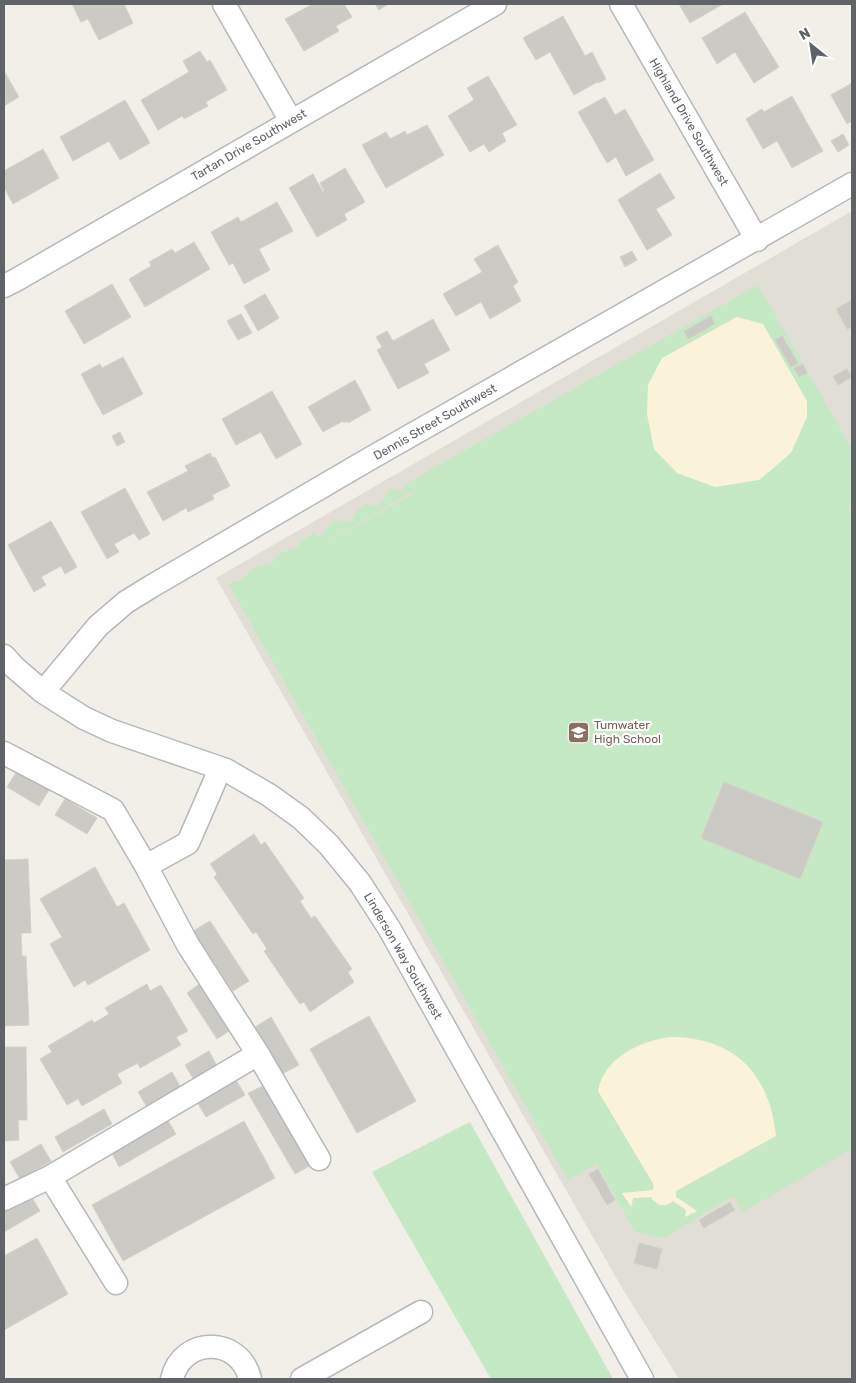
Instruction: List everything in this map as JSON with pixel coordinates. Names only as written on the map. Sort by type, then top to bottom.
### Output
[{"type":"street","points":[[224,4],[291,121]]},
{"type":"street","name":"Tartan Drive Southwest","points":[[4,286],[496,4]]},
{"type":"street","name":"Highland Drive Southwest","points":[[622,4],[757,240]]},
{"type":"street","name":"Dennis Street Southwest","points":[[43,692],[98,626],[135,596],[371,458],[757,240],[852,184]]},
{"type":"street","name":"Linderson Way Southwest","points":[[4,656],[43,692],[84,718],[112,731],[226,770],[269,794],[301,818],[329,845],[360,883],[389,928],[642,1379]]},
{"type":"street","points":[[4,753],[113,810],[188,944],[258,1054],[319,1160]]},
{"type":"street","points":[[146,866],[188,843],[220,769]]},
{"type":"street","points":[[4,1199],[50,1177],[258,1054]]},
{"type":"street","points":[[50,1177],[116,1283]]},
{"type":"street","points":[[302,1379],[421,1312]]},
{"type":"street","points":[[172,1379],[179,1362],[186,1355],[201,1347],[222,1348],[239,1357],[247,1369],[250,1379]]},
{"type":"shaded area","name":"Tumwater High School","points":[[852,211],[852,1379],[679,1379],[622,1288],[216,578]]},
{"type":"green space","name":"Tumwater High School","points":[[758,285],[852,449],[852,502],[848,508],[852,516],[852,1149],[743,1212],[734,1196],[664,1238],[635,1232],[597,1164],[568,1180],[228,583],[242,580],[255,569],[272,564],[280,554],[297,548],[302,540],[314,533],[320,537],[335,520],[352,521],[358,509],[365,504],[375,507],[383,502],[390,489],[402,491],[409,482]],"holes":[[[737,317],[763,324],[662,358]],[[413,491],[415,493],[306,554]],[[669,1037],[688,1037],[705,1041],[766,1093],[771,1108],[776,1136],[676,1191],[675,1197],[697,1211],[686,1217],[686,1210],[673,1201],[670,1204],[655,1202],[651,1197],[633,1198],[632,1206],[623,1193],[653,1190],[654,1186],[598,1091],[620,1057],[630,1049],[643,1043]]]},
{"type":"green space","points":[[470,1122],[613,1379],[491,1379],[372,1172]]},
{"type":"sand","points":[[737,317],[763,324],[807,401],[807,417],[791,453],[759,480],[715,487],[677,473],[654,449],[647,414],[648,385],[662,358]]},
{"type":"sand","points":[[669,1037],[712,1043],[730,1051],[744,1063],[756,1077],[765,1094],[772,1113],[776,1136],[676,1191],[676,1197],[697,1211],[685,1217],[686,1210],[673,1201],[667,1205],[661,1205],[651,1197],[633,1198],[631,1207],[622,1193],[653,1190],[654,1185],[598,1091],[607,1069],[624,1054],[646,1043]]},
{"type":"building","points":[[72,4],[124,4],[133,23],[99,40],[88,19],[81,22]]},
{"type":"building","points":[[313,4],[344,4],[352,17],[336,26],[339,31],[304,51],[285,19]]},
{"type":"building","points":[[375,4],[388,4],[379,10]]},
{"type":"building","points":[[679,4],[723,4],[690,23]]},
{"type":"building","points":[[745,12],[779,67],[754,83],[735,52],[717,64],[702,38]]},
{"type":"building","points":[[563,16],[585,56],[592,52],[606,79],[574,95],[550,52],[536,60],[523,38]]},
{"type":"building","points":[[200,51],[207,62],[210,60],[227,90],[206,102],[208,106],[184,119],[182,116],[158,130],[141,100],[189,72],[183,61]]},
{"type":"building","points":[[4,71],[19,97],[4,106]]},
{"type":"building","points":[[488,76],[517,125],[502,133],[506,141],[489,152],[484,144],[470,152],[448,116],[474,100],[467,88]]},
{"type":"building","points":[[852,83],[852,121],[847,124],[831,95]]},
{"type":"building","points":[[792,96],[823,151],[792,168],[777,141],[763,149],[746,119],[762,109],[764,112]]},
{"type":"building","points":[[605,97],[615,115],[625,109],[654,160],[626,176],[616,157],[607,163],[578,112]]},
{"type":"building","points":[[125,100],[150,143],[120,160],[109,141],[73,161],[60,137]]},
{"type":"building","points":[[427,125],[444,155],[386,188],[362,145],[386,132],[390,139],[405,131],[407,135]]},
{"type":"building","points":[[843,134],[849,145],[838,152],[831,141]]},
{"type":"building","points":[[43,149],[59,178],[13,204],[4,187],[4,171]]},
{"type":"building","points":[[345,168],[365,202],[344,214],[347,220],[317,237],[289,188],[313,174],[323,192],[320,183]]},
{"type":"building","points":[[660,173],[675,198],[656,209],[672,235],[647,250],[618,200]]},
{"type":"building","points":[[277,202],[293,231],[259,249],[270,270],[244,284],[233,263],[229,265],[211,232],[238,217],[241,222]]},
{"type":"building","points":[[194,242],[210,269],[145,307],[129,279],[151,266],[149,262],[172,249],[175,253]]},
{"type":"building","points":[[498,245],[518,282],[513,286],[521,301],[490,319],[481,302],[456,316],[443,294],[482,272],[474,259]]},
{"type":"building","points":[[632,251],[637,260],[625,267],[620,257]]},
{"type":"building","points":[[112,284],[131,317],[84,344],[65,311]]},
{"type":"building","points":[[265,294],[279,318],[258,331],[244,306]]},
{"type":"building","points":[[852,300],[852,327],[847,329],[836,309]]},
{"type":"building","points":[[241,314],[252,333],[238,340],[227,321]]},
{"type":"building","points":[[711,316],[715,324],[688,339],[684,331]]},
{"type":"building","points":[[433,319],[450,350],[424,364],[429,373],[398,389],[377,350],[382,347],[376,337],[387,331],[393,341]]},
{"type":"building","points":[[782,336],[798,363],[791,367],[775,340]]},
{"type":"building","points":[[123,357],[143,394],[103,415],[81,374],[100,364],[102,368]]},
{"type":"building","points":[[803,364],[807,373],[799,377],[794,368]]},
{"type":"building","points":[[847,369],[852,377],[838,385],[833,376]]},
{"type":"building","points":[[355,380],[371,410],[348,423],[343,421],[323,432],[308,407]]},
{"type":"building","points":[[272,391],[302,444],[276,459],[261,432],[236,445],[222,419]]},
{"type":"building","points":[[120,432],[125,442],[117,446],[112,436]]},
{"type":"building","points":[[210,453],[213,458],[215,457],[230,486],[212,495],[214,499],[188,512],[186,508],[163,521],[147,492],[188,471],[185,466]]},
{"type":"building","points":[[125,488],[150,534],[139,540],[134,533],[114,544],[119,552],[107,559],[81,512]]},
{"type":"building","points":[[51,521],[77,567],[65,574],[61,566],[41,577],[46,585],[34,592],[8,545]]},
{"type":"building","points":[[17,771],[49,790],[39,806],[7,787]]},
{"type":"building","points":[[724,782],[823,822],[800,879],[701,838]]},
{"type":"building","points":[[65,799],[97,818],[87,834],[55,815]]},
{"type":"building","points":[[254,834],[261,845],[265,842],[304,898],[300,901],[311,918],[315,916],[352,969],[348,972],[354,982],[310,1012],[304,1002],[300,1004],[264,951],[267,949],[256,932],[253,934],[214,877],[217,874],[210,864]]},
{"type":"building","points":[[28,859],[31,933],[21,933],[22,956],[26,956],[29,1025],[4,1026],[4,860]]},
{"type":"building","points":[[95,867],[117,907],[124,903],[150,950],[88,985],[85,980],[74,987],[50,944],[62,937],[40,899]]},
{"type":"building","points":[[210,921],[249,981],[233,991],[193,931]]},
{"type":"building","points":[[202,982],[232,1029],[217,1039],[187,993]]},
{"type":"building","points":[[147,984],[150,991],[161,985],[188,1031],[176,1037],[181,1045],[140,1068],[138,1063],[117,1074],[122,1083],[82,1106],[78,1099],[67,1105],[40,1059],[52,1052],[48,1046],[92,1020],[94,1023],[109,1014],[105,1008]]},
{"type":"building","points":[[369,1016],[416,1101],[357,1133],[310,1049]]},
{"type":"building","points":[[271,1017],[299,1065],[282,1074],[255,1027]]},
{"type":"building","points":[[4,1047],[26,1047],[27,1120],[18,1120],[19,1140],[4,1141]]},
{"type":"building","points":[[209,1051],[217,1066],[194,1080],[185,1065]]},
{"type":"building","points":[[172,1072],[181,1088],[147,1107],[138,1092]]},
{"type":"building","points":[[236,1080],[245,1095],[206,1117],[197,1102]]},
{"type":"building","points":[[265,1085],[311,1165],[295,1174],[248,1093]]},
{"type":"building","points":[[104,1109],[112,1124],[63,1152],[55,1137]]},
{"type":"building","points":[[167,1119],[176,1134],[119,1167],[111,1151]]},
{"type":"building","points":[[244,1121],[275,1178],[123,1261],[92,1205]]},
{"type":"building","points":[[41,1144],[51,1161],[20,1179],[10,1162]]},
{"type":"building","points":[[598,1169],[615,1200],[607,1205],[589,1174]]},
{"type":"building","points":[[31,1196],[40,1211],[4,1232],[4,1212]]},
{"type":"building","points":[[730,1202],[735,1210],[704,1228],[699,1220]]},
{"type":"building","points":[[37,1238],[68,1294],[4,1330],[4,1256]]},
{"type":"building","points":[[639,1243],[662,1249],[657,1269],[634,1263]]},
{"type":"place","name":"Tumwater High School","points":[[578,732]]}]
